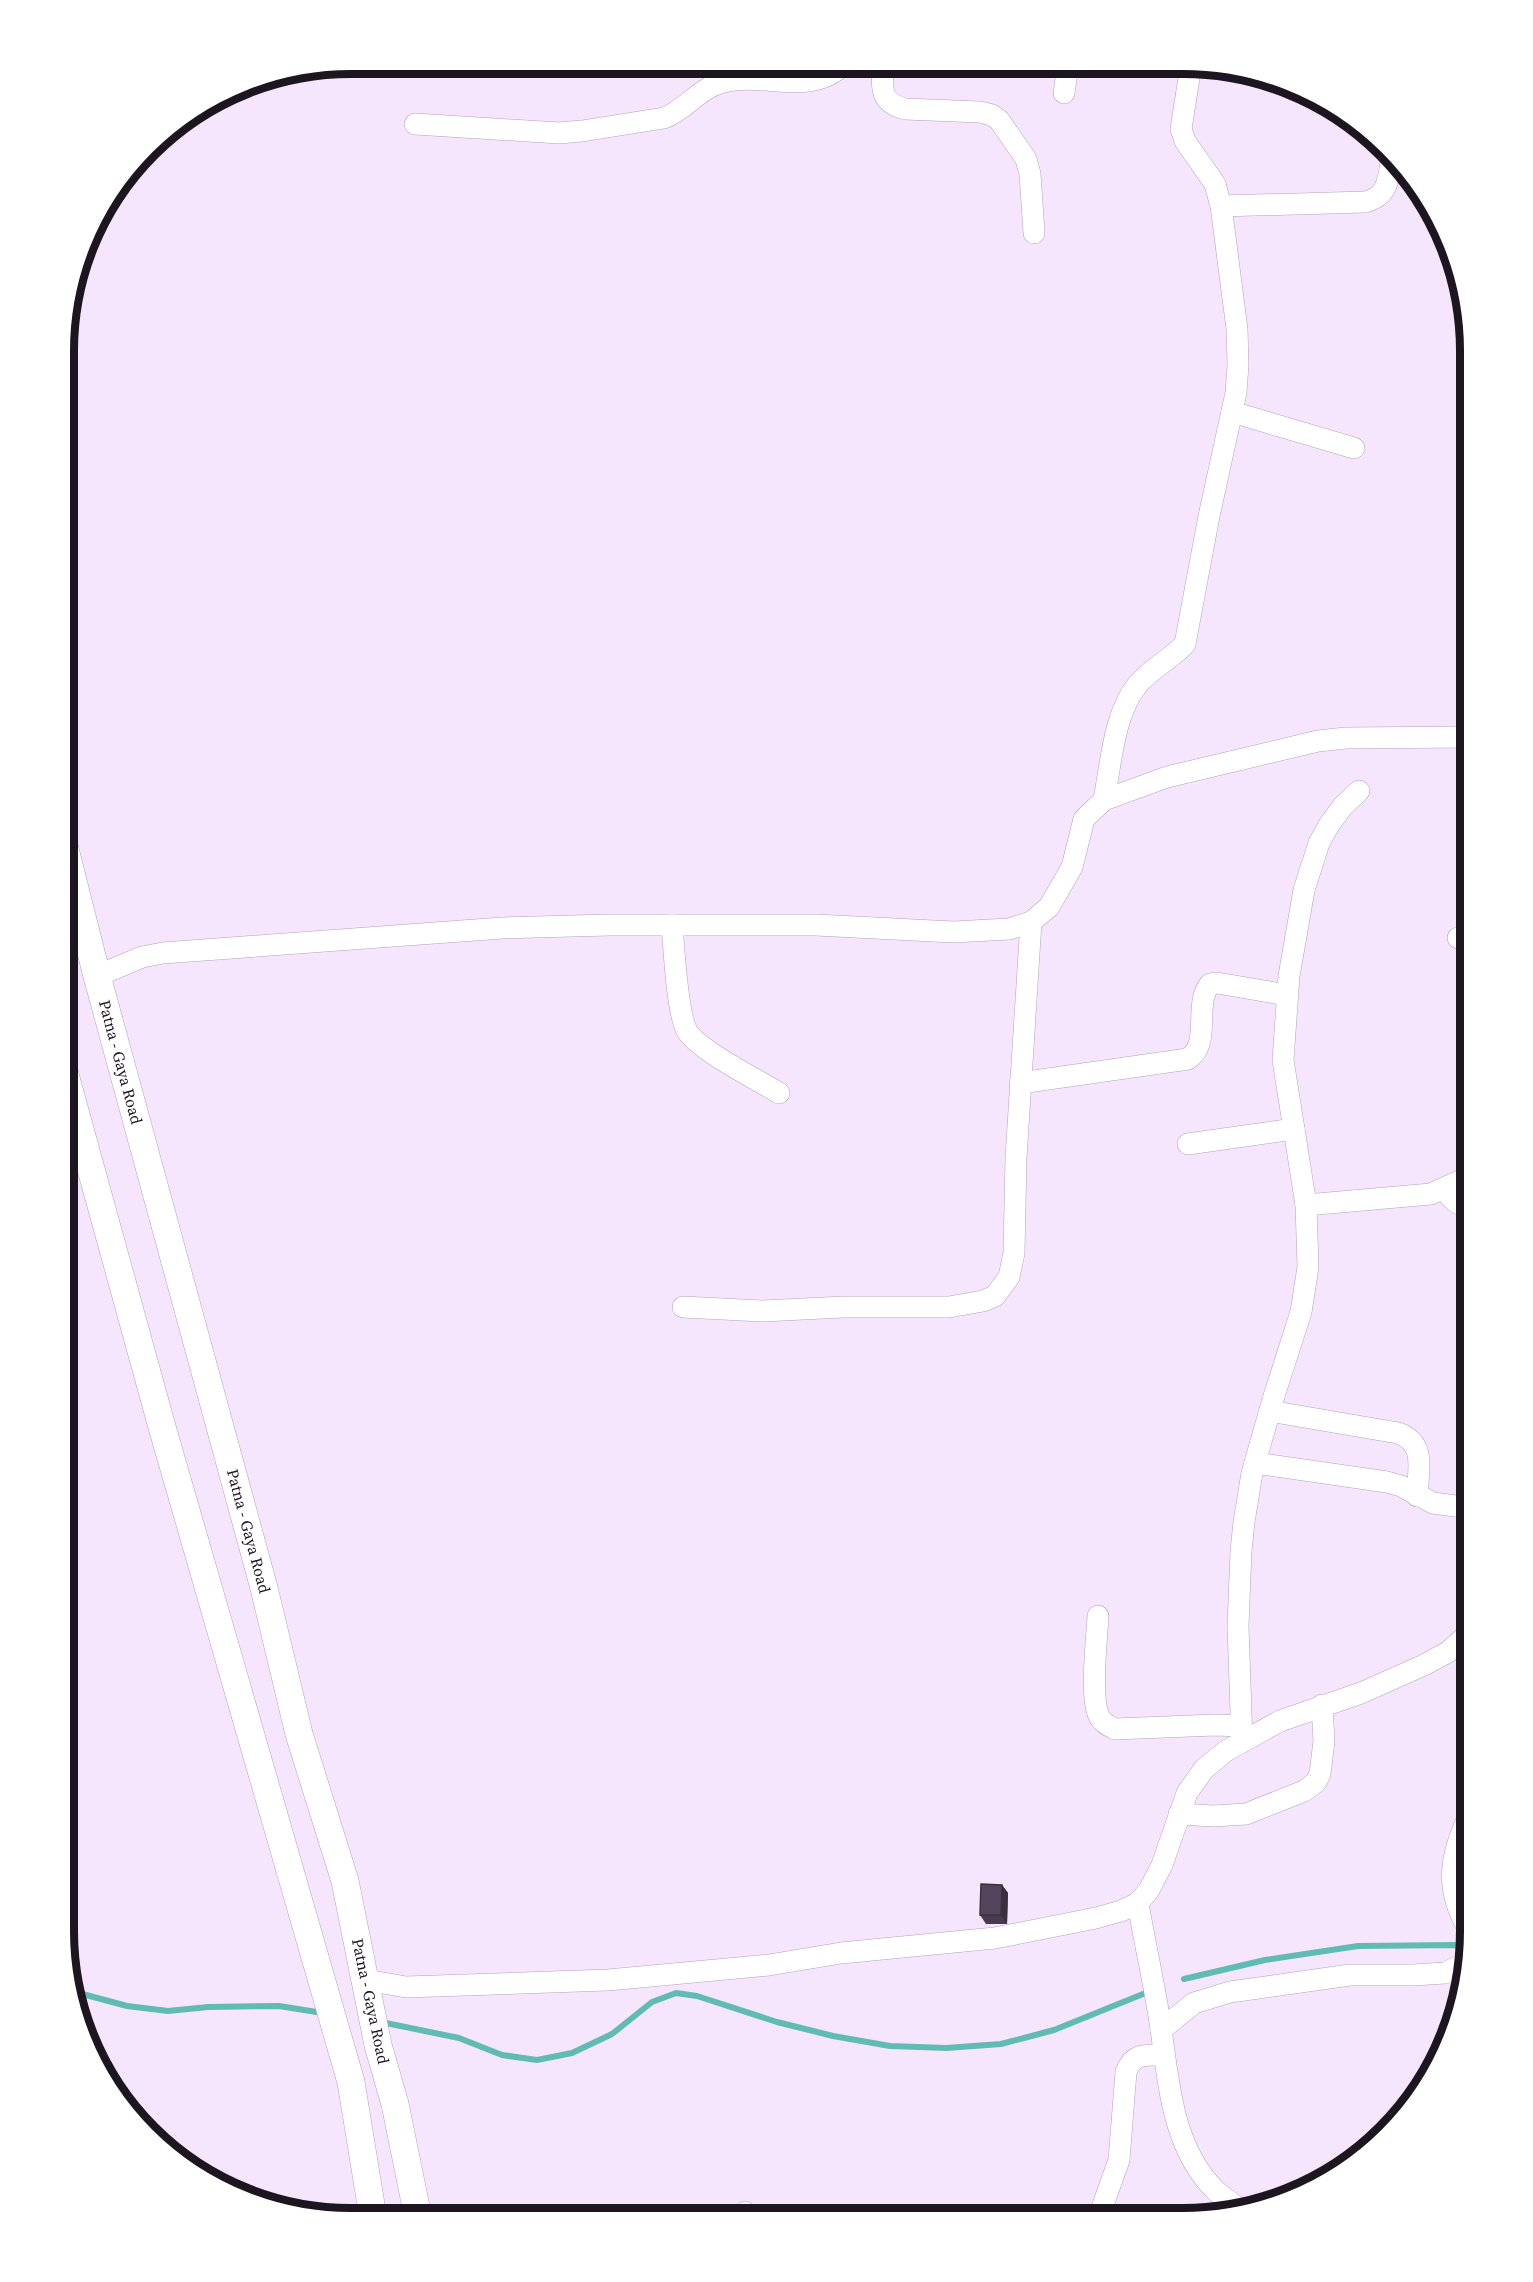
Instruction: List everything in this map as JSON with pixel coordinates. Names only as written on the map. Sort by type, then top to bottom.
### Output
[{"type":"main road","name":"Patna - Gaya Road","points":[[74,885],[264,1588],[299,1734],[345,1881],[378,2045],[395,2104],[416,2208]]},
{"type":"main road","points":[[74,1107],[162,1427],[351,2082],[372,2208]]},
{"type":"street","points":[[415,124],[536,132],[582,131],[664,118],[676,114],[706,88],[722,82],[739,79],[809,82],[824,79],[831,74]]},
{"type":"street","points":[[883,74],[882,88],[885,97],[893,106],[905,109],[980,112],[992,115],[999,120],[1026,159],[1030,174],[1034,233]]},
{"type":"street","points":[[1064,93],[1067,74]]},
{"type":"street","points":[[1104,800],[1121,714],[1127,698],[1140,682],[1176,654],[1185,644],[1209,516],[1236,393],[1237,329],[1221,206],[1215,184],[1185,141],[1181,129],[1190,74]]},
{"type":"street","points":[[1221,206],[1376,200],[1383,193],[1390,167]]},
{"type":"street","points":[[1232,412],[1354,448]]},
{"type":"street","points":[[97,976],[142,957],[163,953],[502,928],[816,925],[953,932],[1009,929],[1031,922],[1049,908],[1072,867],[1084,819],[1104,800],[1167,777],[1318,741],[1346,738],[1460,737]]},
{"type":"street","points":[[1242,1734],[1238,1626],[1240,1551],[1255,1463],[1295,1332],[1305,1291],[1309,1245],[1306,1205],[1283,1060],[1287,995],[1304,890],[1312,862],[1329,825],[1343,806],[1359,791]]},
{"type":"street","points":[[683,1307],[762,1311],[844,1307],[949,1306],[983,1301],[995,1296],[1009,1277],[1014,1253],[1020,1083],[1031,922]]},
{"type":"street","points":[[672,925],[681,1010],[687,1030],[710,1050],[779,1093]]},
{"type":"street","points":[[1020,1083],[1188,1059],[1194,1056],[1199,1044],[1203,997],[1210,984],[1217,983],[1287,995]]},
{"type":"street","points":[[1188,1144],[1294,1129]]},
{"type":"street","points":[[1306,1205],[1431,1194],[1460,1181]]},
{"type":"street","points":[[1444,1189],[1453,1201],[1460,1205]]},
{"type":"street","points":[[1270,1411],[1410,1437],[1416,1445],[1418,1457],[1417,1496]]},
{"type":"street","points":[[1255,1463],[1387,1482],[1401,1486],[1433,1503],[1460,1507]]},
{"type":"street","points":[[1098,1616],[1095,1689],[1099,1717],[1106,1725],[1115,1729],[1215,1725],[1242,1734]]},
{"type":"street","points":[[366,1980],[406,1987],[566,1983],[769,1965],[841,1953],[1006,1936],[1096,1918],[1138,1903],[1149,1890],[1162,1865],[1187,1793],[1204,1769],[1226,1752],[1242,1734],[1398,1678],[1460,1645]]},
{"type":"street","points":[[1179,1814],[1212,1816],[1246,1814],[1304,1791],[1316,1782],[1320,1774],[1324,1741],[1322,1705]]},
{"type":"street","points":[[1460,1840],[1453,1859],[1452,1877],[1454,1899],[1460,1911]]},
{"type":"street","points":[[1138,1903],[1161,2030],[1163,2055],[1178,2126],[1191,2158],[1217,2192],[1232,2204]]},
{"type":"street","points":[[1161,2030],[1194,2002],[1230,1992],[1350,1975],[1413,1975],[1445,1972],[1457,1967]]},
{"type":"street","points":[[1102,2208],[1119,2160],[1126,2072],[1129,2063],[1144,2055],[1163,2055]]},
{"type":"building","points":[[981,1884],[1002,1885],[1001,1915],[980,1915]]},
{"type":"waterway","points":[[1184,1979],[1265,1960],[1358,1946],[1459,1946]]},
{"type":"waterway","points":[[381,2022],[459,2038],[502,2055],[537,2060],[572,2053],[612,2034],[652,2002],[676,1993],[697,1996],[777,2022],[833,2036],[890,2046],[946,2048],[1001,2044],[1054,2030],[1143,1994]]},
{"type":"waterway","points":[[81,1994],[127,2006],[168,2011],[208,2007],[279,2006],[323,2013]]}]
